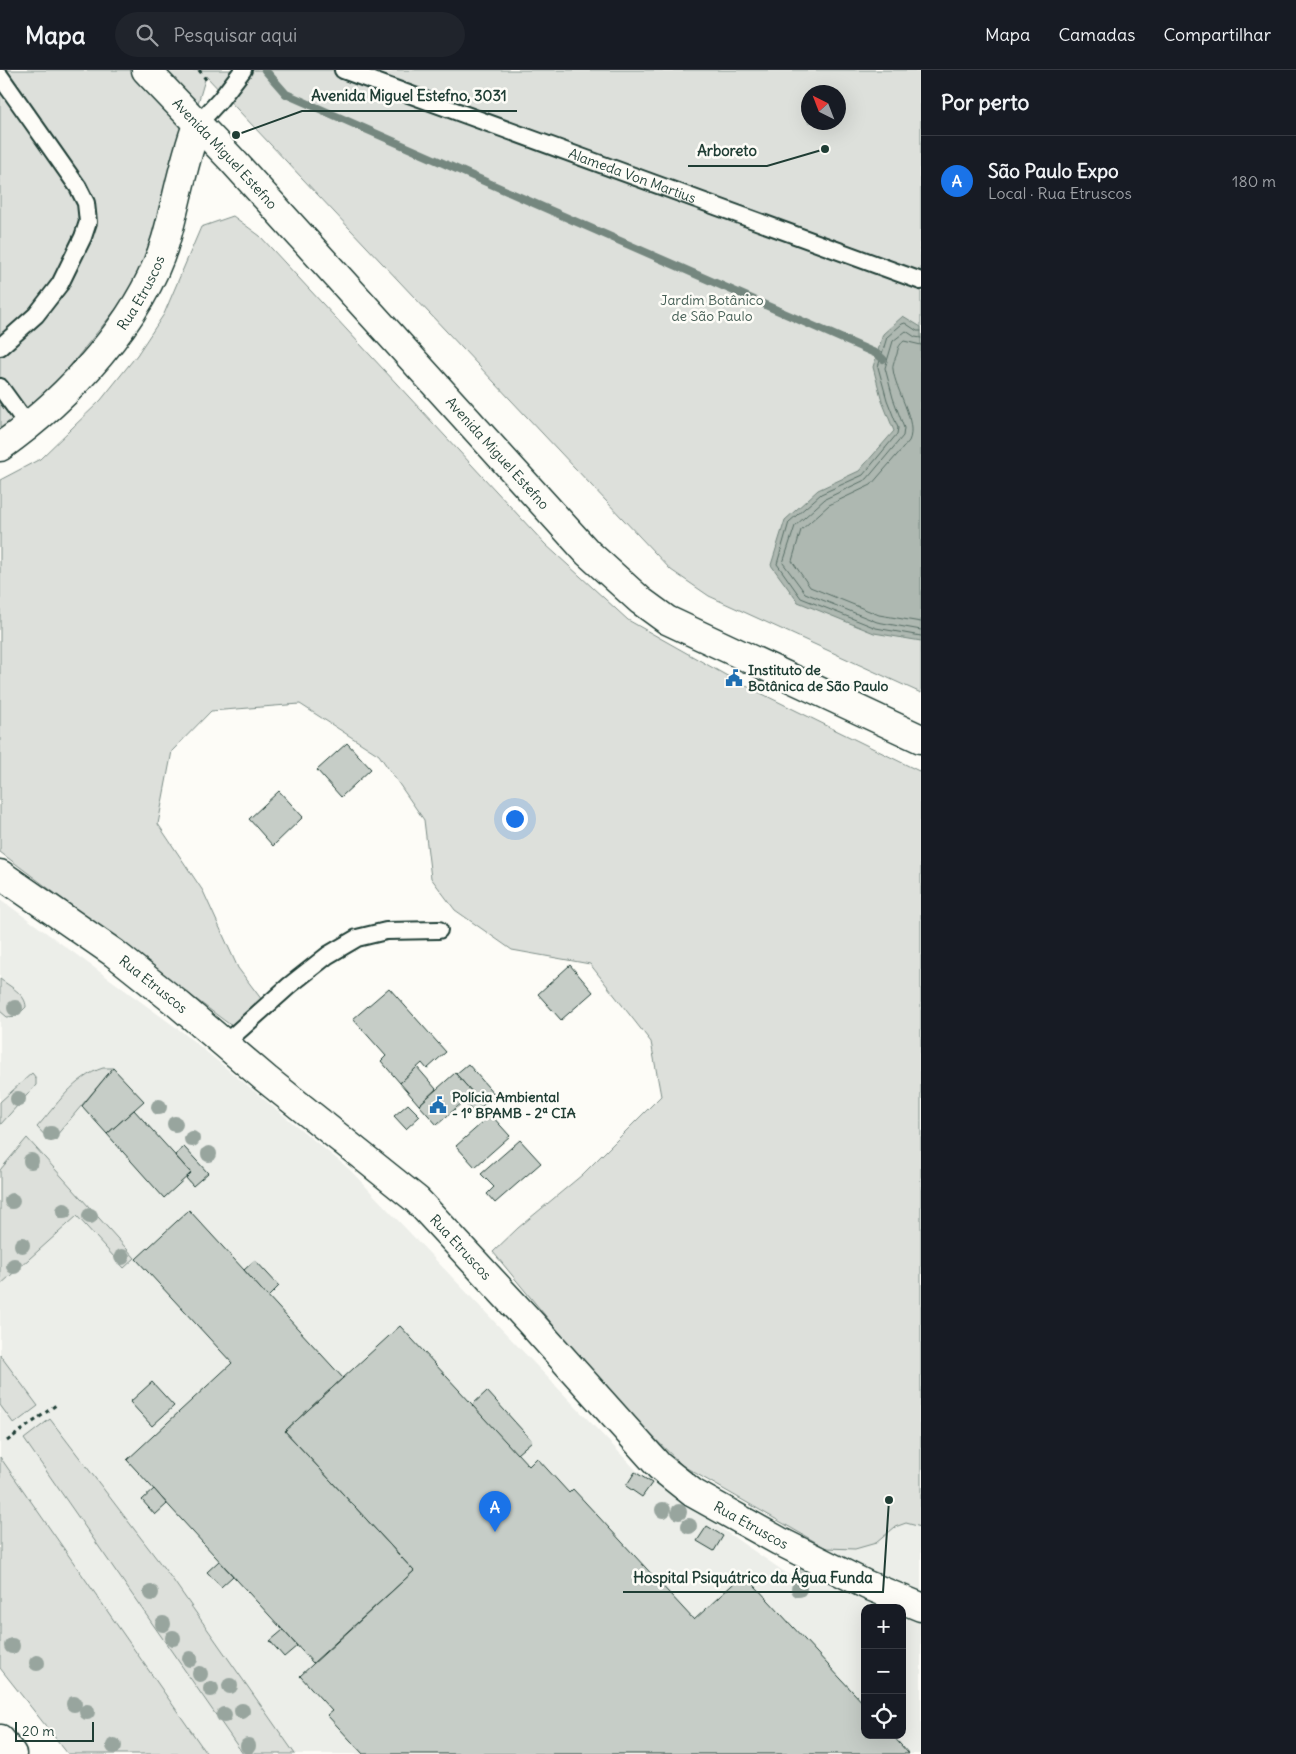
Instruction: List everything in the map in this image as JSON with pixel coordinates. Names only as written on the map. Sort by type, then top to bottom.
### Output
[{"type":"main road","name":"Avenida Miguel Estefno","points":[[146,70],[244,173],[588,553],[641,601],[667,620],[705,639],[921,739]]},
{"type":"main road","name":"Rua Etruscos","points":[[0,447],[28,427],[86,370],[121,329],[150,283],[166,240],[189,147],[197,125]]},
{"type":"main road","name":"Rua Etruscos","points":[[0,874],[114,953],[428,1210],[659,1466],[693,1493],[779,1541],[867,1585],[921,1607]]},
{"type":"main road","points":[[0,1739],[12,1754]]},
{"type":"lane","name":"Rua Etruscos","points":[[197,125],[220,100],[243,70]]},
{"type":"lane","name":"Alameda Von Martius","points":[[343,70],[921,282]]},
{"type":"lane","points":[[0,76],[78,187],[86,203],[88,222],[83,237],[60,284],[36,315],[0,347]]},
{"type":"lane","points":[[0,387],[28,427]]},
{"type":"lane","points":[[224,1044],[290,985],[328,955],[357,938],[386,931],[439,930]]},
{"type":"path","points":[[7,1441],[56,1405]]},
{"type":"shaded area","points":[[0,899],[181,1031],[349,1169],[636,1470],[792,1577],[921,1424],[921,1754],[68,1754],[0,1668]]},
{"type":"green space","name":"Jardim Botânico de São Paulo","points":[[0,70],[921,70],[921,693],[709,596],[671,570],[206,76],[162,225],[141,278],[33,412],[0,433]]},
{"type":"green space","points":[[233,216],[260,236],[545,544],[628,620],[738,682],[921,772],[921,1527],[906,1523],[895,1527],[876,1543],[855,1549],[826,1548],[683,1466],[614,1399],[493,1252],[518,1228],[582,1175],[661,1096],[651,1042],[590,964],[512,950],[455,910],[431,878],[424,820],[379,755],[300,704],[211,711],[172,751],[158,824],[203,891],[238,968],[262,1000],[233,1027],[0,852],[0,480],[40,459],[101,400],[137,355],[164,314],[201,227]]},
{"type":"green space","points":[[0,979],[16,991],[25,1002],[26,1007],[17,1016],[7,1017],[0,1011]]},
{"type":"green space","points":[[103,1068],[113,1068],[51,1142],[37,1127],[74,1085],[93,1072]]},
{"type":"green space","points":[[32,1073],[36,1078],[36,1085],[0,1125],[0,1102]]},
{"type":"green space","points":[[27,1138],[135,1258],[124,1268],[77,1216],[0,1285],[0,1170]]},
{"type":"green space","points":[[0,1355],[38,1406],[14,1424],[0,1405]]},
{"type":"green space","points":[[50,1419],[173,1580],[295,1754],[243,1754],[24,1439]]},
{"type":"green space","points":[[0,1457],[207,1754],[68,1754],[0,1668]]},
{"type":"water","points":[[903,316],[921,327],[921,641],[874,633],[798,602],[771,565],[785,520],[818,490],[859,471],[894,431],[882,401],[873,367],[883,334]]},
{"type":"building","points":[[347,743],[371,769],[341,797],[317,770]]},
{"type":"building","points":[[279,791],[303,817],[273,846],[249,819]]},
{"type":"building","points":[[570,965],[593,992],[561,1020],[538,994]]},
{"type":"building","points":[[389,988],[446,1052],[427,1069],[422,1063],[400,1083],[381,1061],[386,1056],[353,1019]]},
{"type":"building","points":[[468,1064],[495,1095],[474,1113],[464,1102],[473,1093],[456,1074]]},
{"type":"building","points":[[417,1067],[436,1089],[419,1105],[400,1083]]},
{"type":"building","points":[[113,1068],[144,1101],[107,1134],[82,1106]]},
{"type":"building","points":[[455,1073],[473,1093],[437,1125],[419,1105]]},
{"type":"building","points":[[408,1104],[420,1116],[406,1129],[394,1116]]},
{"type":"building","points":[[134,1110],[191,1173],[164,1198],[107,1134]]},
{"type":"building","points":[[491,1115],[510,1136],[475,1167],[456,1146]]},
{"type":"building","points":[[520,1140],[541,1163],[495,1203],[487,1194],[494,1187],[481,1174]]},
{"type":"building","points":[[184,1147],[208,1173],[193,1186],[186,1178],[191,1173],[175,1155]]},
{"type":"building","points":[[189,1210],[343,1378],[285,1431],[414,1571],[313,1663],[127,1460],[232,1363],[136,1259]]},
{"type":"building","points":[[255,1260],[279,1286],[268,1297],[244,1270]]},
{"type":"building","points":[[400,1326],[529,1466],[537,1458],[569,1493],[573,1489],[694,1620],[744,1574],[861,1701],[861,1739],[896,1739],[909,1754],[363,1754],[327,1715],[332,1711],[300,1676],[414,1571],[285,1431]]},
{"type":"building","points":[[152,1382],[174,1406],[152,1426],[130,1402]]},
{"type":"building","points":[[487,1391],[532,1441],[517,1454],[472,1405]]},
{"type":"building","points":[[635,1472],[652,1483],[642,1497],[626,1486]]},
{"type":"building","points":[[154,1489],[167,1504],[155,1515],[142,1500]]},
{"type":"building","points":[[707,1526],[723,1536],[714,1551],[697,1541]]},
{"type":"building","points":[[219,1561],[233,1576],[221,1587],[207,1572]]},
{"type":"building","points":[[802,1566],[813,1574],[805,1585],[794,1577]]},
{"type":"building","points":[[283,1630],[297,1646],[284,1657],[270,1641]]},
{"type":"waterway","points":[[265,70],[286,94],[877,354],[883,359]]},
{"type":"place","name":"Avenida Miguel Estefno, 3031","points":[[236,135]]},
{"type":"place","name":"Arboreto","points":[[825,149]]},
{"type":"place","name":"Instituto de Botânica de São Paulo","points":[[734,678]]},
{"type":"place","name":"Polícia Ambiental - 1º BPAMB - 2ª CIA","points":[[438,1105]]},
{"type":"place","name":"Hospital Psiquátrico da Água Funda","points":[[889,1500]]},
{"type":"place","name":"São Paulo Expo","points":[[495,1532]]}]
